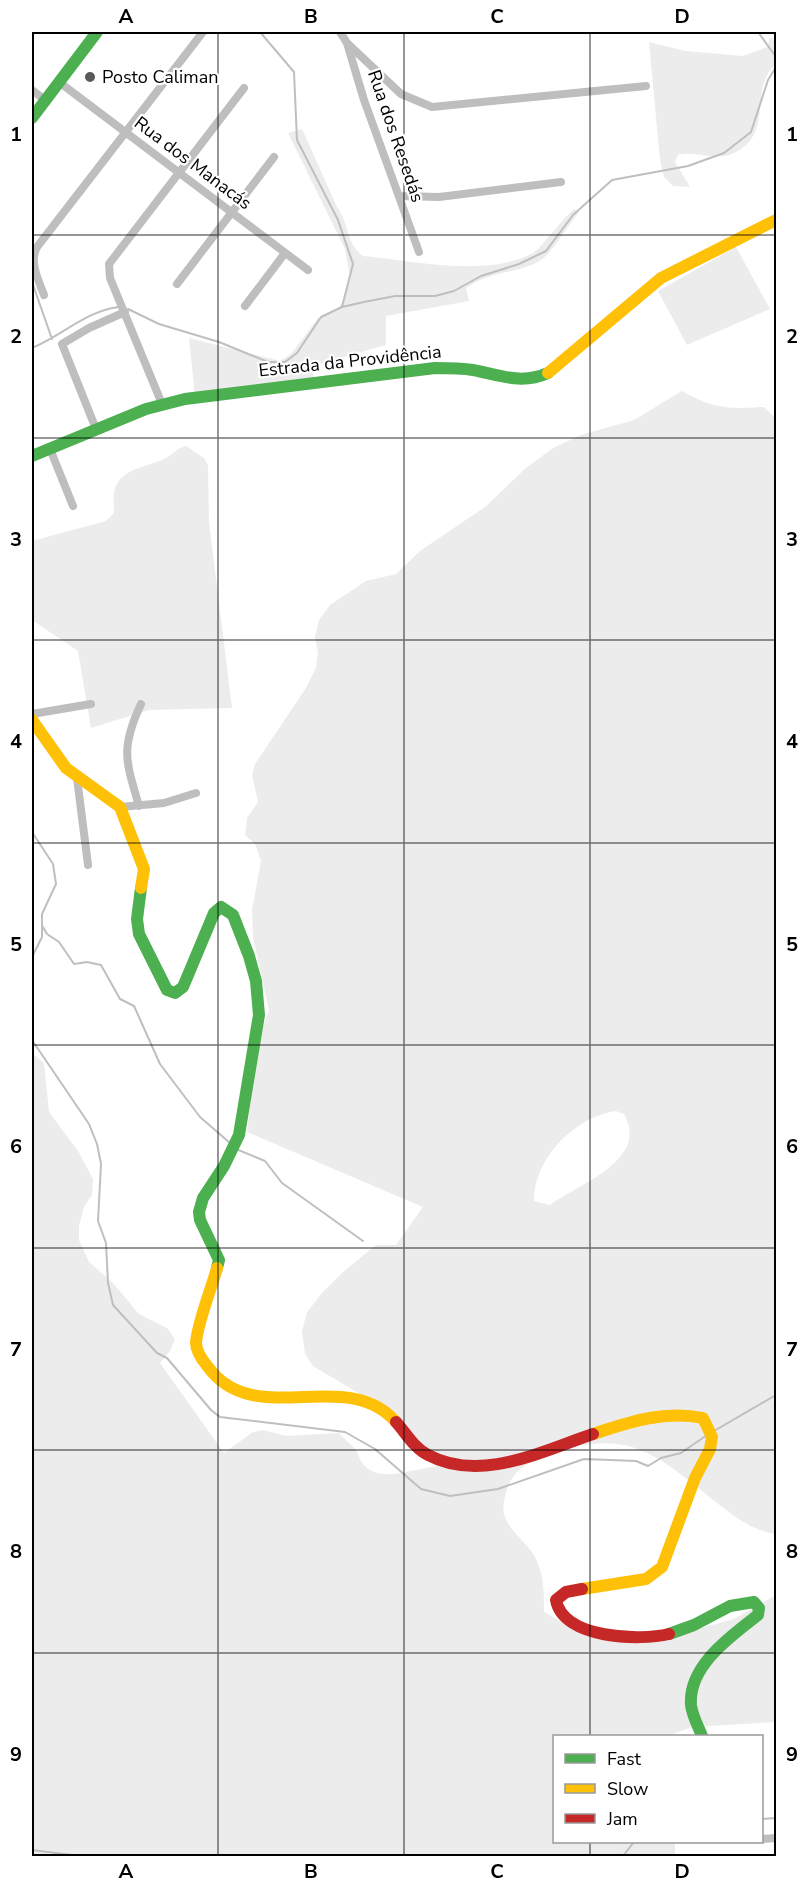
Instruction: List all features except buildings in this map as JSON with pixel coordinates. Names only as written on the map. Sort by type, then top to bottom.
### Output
[{"type":"street","points":[[32,118],[97,32]]},
{"type":"street","points":[[44,295],[34,265],[34,252],[203,32]]},
{"type":"street","name":"Rua dos Resedás","points":[[340,32],[347,43],[364,100],[419,252]]},
{"type":"street","points":[[347,43],[401,94],[432,107],[646,86]]},
{"type":"street","name":"Rua dos Manacás","points":[[58,82],[308,270]]},
{"type":"street","points":[[162,404],[108,272],[109,264],[244,88]]},
{"type":"street","points":[[32,90],[45,100]]},
{"type":"street","points":[[177,284],[274,158]]},
{"type":"street","points":[[400,196],[439,197],[561,182]]},
{"type":"street","name":"Estrada da Providência","points":[[32,456],[162,404],[213,394],[435,368],[464,369],[516,381],[535,379],[550,372],[661,278],[777,220]]},
{"type":"street","points":[[245,306],[285,253]]},
{"type":"street","points":[[96,429],[61,347],[66,340],[124,308]]},
{"type":"street","points":[[50,448],[73,506]]},
{"type":"street","points":[[32,714],[91,704]]},
{"type":"street","points":[[139,806],[128,768],[126,744],[141,704]]},
{"type":"street","points":[[32,720],[56,757],[77,778],[120,807],[143,864],[144,876],[137,926],[167,990],[175,993],[183,987],[213,913],[221,907],[233,915],[256,981],[259,1015],[239,1135],[224,1166],[203,1198],[200,1212],[200,1220],[219,1260],[196,1344],[198,1353],[207,1367],[221,1382],[242,1392],[264,1397],[355,1398],[371,1402],[388,1413],[421,1451],[454,1463],[480,1465],[515,1461],[583,1436],[634,1422],[691,1415],[704,1418],[712,1437],[710,1449],[695,1478],[662,1568],[646,1579],[566,1592],[556,1600],[561,1613],[583,1627],[608,1637],[629,1639],[659,1637],[685,1629],[741,1602],[754,1602],[759,1608],[758,1615],[716,1647],[697,1679],[691,1696],[691,1708],[701,1735]]},
{"type":"street","points":[[77,778],[88,866]]},
{"type":"street","points":[[120,807],[164,803],[196,793]]},
{"type":"shaded area","points":[[770,38],[776,41],[776,64],[768,74],[763,86],[758,123],[754,134],[747,144],[727,155],[678,155],[675,162],[690,187],[673,186],[664,177],[660,160],[649,42],[686,51],[743,56],[767,47]]},
{"type":"shaded area","points":[[302,129],[341,213],[353,246],[363,256],[450,266],[494,265],[514,261],[533,253],[574,209],[579,212],[541,260],[524,268],[476,282],[466,288],[469,301],[386,316],[386,345],[313,366],[314,383],[195,397],[189,338],[280,361],[291,354],[318,318],[335,311],[344,301],[350,276],[345,249],[288,133]]},
{"type":"shaded area","points":[[736,247],[770,309],[687,345],[658,291]]},
{"type":"shaded area","points":[[682,391],[703,401],[722,406],[764,407],[776,419],[776,1534],[745,1523],[659,1459],[642,1450],[602,1443],[578,1446],[526,1465],[514,1476],[506,1491],[504,1511],[510,1526],[532,1552],[539,1566],[544,1591],[544,1612],[567,1625],[615,1635],[690,1631],[734,1619],[776,1595],[776,1722],[692,1727],[671,1735],[553,1735],[553,1843],[675,1843],[675,1856],[32,1856],[32,1053],[44,1063],[49,1112],[78,1151],[93,1179],[92,1195],[84,1207],[79,1226],[79,1240],[89,1262],[113,1283],[139,1314],[167,1328],[175,1339],[170,1351],[160,1363],[224,1453],[253,1432],[263,1430],[286,1436],[339,1433],[356,1450],[363,1464],[373,1472],[394,1474],[450,1466],[409,1441],[380,1406],[313,1366],[305,1354],[302,1331],[307,1312],[323,1292],[376,1245],[396,1245],[423,1207],[247,1132],[257,1044],[269,1010],[253,938],[252,910],[261,861],[255,844],[245,835],[247,818],[258,802],[252,775],[255,764],[306,688],[316,668],[318,653],[315,637],[319,620],[330,605],[366,581],[396,574],[420,551],[485,507],[526,468],[553,448],[581,435],[634,420]],"holes":[[[616,1111],[624,1114],[629,1130],[627,1145],[620,1157],[608,1169],[550,1205],[534,1201],[536,1185],[549,1155],[572,1131],[601,1115]]]},
{"type":"shaded area","points":[[186,446],[204,458],[208,465],[209,522],[232,708],[149,710],[91,728],[78,651],[32,620],[32,541],[106,521],[114,513],[114,494],[120,480],[132,471],[165,459]]},
{"type":"waterway","points":[[260,32],[294,72],[297,140],[338,220],[353,264],[342,307]]},
{"type":"waterway","points":[[758,32],[776,57]]},
{"type":"waterway","points":[[128,309],[159,324],[219,342],[268,362],[285,362],[297,353],[321,317],[342,307],[395,296],[435,296],[454,291],[481,276],[519,264],[546,251],[573,215],[612,180],[688,166],[724,153],[751,132],[768,80],[776,67]]},
{"type":"waterway","points":[[32,282],[52,339]]},
{"type":"waterway","points":[[32,348],[85,318],[119,307]]},
{"type":"waterway","points":[[32,832],[53,864],[56,884],[42,914],[42,937],[32,957]]},
{"type":"waterway","points":[[43,927],[47,934],[59,942],[74,964],[87,962],[101,965],[120,999],[134,1006],[160,1064],[200,1117],[230,1143]]},
{"type":"waterway","points":[[32,1040],[89,1124],[97,1144],[101,1164],[98,1221],[106,1243],[108,1283],[113,1305],[157,1353],[167,1358],[211,1410],[220,1417],[345,1432],[375,1449],[421,1489],[450,1496],[498,1489],[584,1459],[636,1461],[648,1466],[661,1458],[681,1453],[707,1435]]},
{"type":"waterway","points":[[236,1149],[265,1161],[282,1183],[363,1241]]},
{"type":"waterway","points":[[714,1431],[776,1395]]},
{"type":"waterway","points":[[763,1819],[776,1818]]},
{"type":"waterway","points":[[623,1856],[633,1843]]},
{"type":"waterway","points":[[32,1850],[72,1855]]},
{"type":"traffic: fast","points":[[32,118],[97,32]]},
{"type":"traffic: fast","points":[[32,456],[146,409],[185,399],[435,368],[468,369],[520,379],[538,377],[548,373]]},
{"type":"traffic: fast","points":[[141,888],[137,919],[139,934],[167,990],[175,993],[183,987],[214,913],[221,907],[233,915],[256,981],[259,1015],[239,1135],[224,1166],[203,1198],[199,1212],[200,1220],[219,1260],[217,1268]]},
{"type":"traffic: fast","points":[[669,1634],[694,1625],[730,1606],[754,1602],[759,1608],[758,1615],[724,1642],[696,1677],[691,1705],[702,1735]]},
{"type":"traffic: slow","points":[[548,373],[661,278],[776,220]]},
{"type":"traffic: slow","points":[[32,720],[66,768],[120,807],[144,869],[141,888]]},
{"type":"traffic: slow","points":[[217,1268],[202,1316],[196,1346],[208,1367],[228,1385],[250,1395],[352,1398],[375,1406],[396,1422]]},
{"type":"traffic: slow","points":[[582,1589],[646,1579],[662,1567],[695,1478],[710,1449],[712,1437],[703,1418],[675,1415],[647,1418],[593,1434]]},
{"type":"traffic: jam","points":[[396,1422],[423,1452],[448,1463],[469,1466],[511,1461],[593,1434]]},
{"type":"traffic: jam","points":[[582,1589],[566,1592],[556,1600],[562,1613],[573,1623],[587,1630],[622,1637],[669,1634]]},
{"type":"place","name":"Posto Caliman","points":[[90,77]]}]
